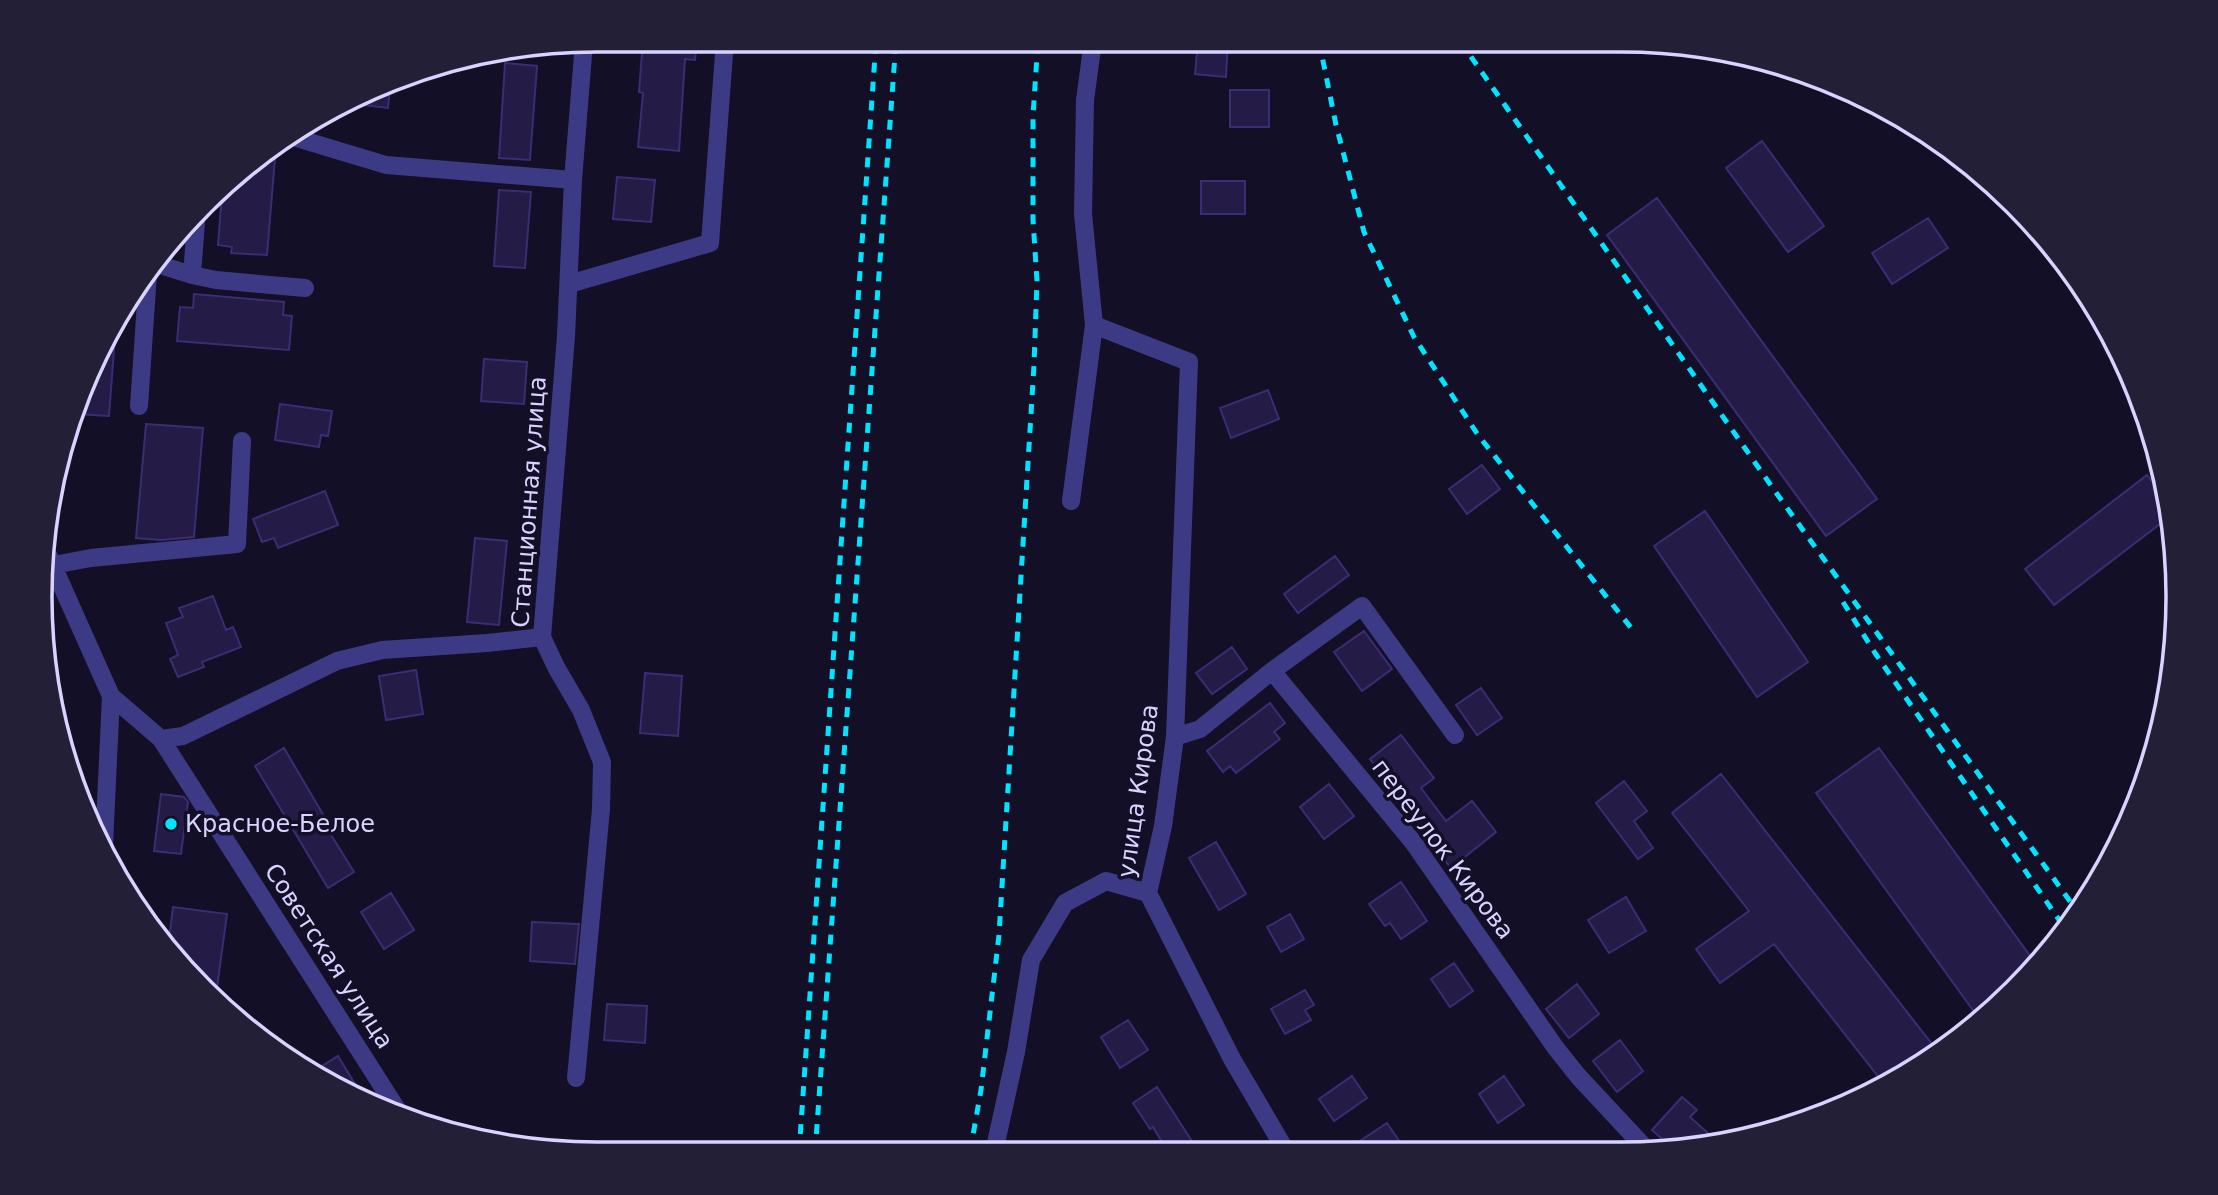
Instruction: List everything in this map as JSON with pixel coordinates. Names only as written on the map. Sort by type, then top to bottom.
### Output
[{"type":"street","points":[[569,284],[710,243],[723,52]]},
{"type":"street","points":[[1071,501],[1094,326],[1083,214],[1085,100],[1092,52]]},
{"type":"street","name":"Станционная улица","points":[[576,1078],[601,809],[602,762],[581,710],[542,637],[569,284],[573,180],[583,53]]},
{"type":"street","points":[[302,140],[386,166],[573,180]]},
{"type":"street","points":[[192,275],[195,230]]},
{"type":"street","points":[[165,266],[216,281],[305,288]]},
{"type":"street","points":[[139,406],[147,291]]},
{"type":"street","name":"улица Кирова","points":[[1094,326],[1189,362],[1175,737],[1163,826],[1148,892],[1232,1059],[1281,1142]]},
{"type":"street","points":[[54,561],[237,544],[242,441]]},
{"type":"street","points":[[54,567],[111,696],[105,830]]},
{"type":"street","points":[[1175,737],[1200,729],[1272,671],[1362,606],[1455,735]]},
{"type":"street","points":[[161,739],[183,736],[337,662],[382,650],[542,637]]},
{"type":"street","name":"переулок Кирова","points":[[1272,671],[1413,842],[1555,1047],[1639,1141]]},
{"type":"street","name":"Советская улица","points":[[111,696],[161,739],[393,1102]]},
{"type":"street","points":[[996,1142],[1016,1052],[1031,960],[1065,903],[1106,881],[1148,892]]},
{"type":"building","points":[[642,52],[696,52],[695,60],[685,59],[679,151],[638,147],[643,93],[639,92]]},
{"type":"building","points":[[1197,52],[1227,52],[1226,77],[1195,74]]},
{"type":"building","points":[[505,63],[537,66],[530,160],[499,158]]},
{"type":"building","points":[[1230,90],[1269,90],[1269,127],[1230,127]]},
{"type":"building","points":[[389,94],[388,108],[364,105]]},
{"type":"building","points":[[1762,141],[1824,226],[1788,252],[1726,168]]},
{"type":"building","points":[[275,159],[267,255],[231,253],[232,247],[218,245],[221,203]]},
{"type":"building","points":[[617,177],[655,180],[651,222],[613,219]]},
{"type":"building","points":[[1201,181],[1245,181],[1245,214],[1201,214]]},
{"type":"building","points":[[499,190],[531,192],[525,268],[494,266]]},
{"type":"building","points":[[1657,198],[1877,499],[1826,536],[1607,235]]},
{"type":"building","points":[[1928,218],[1948,248],[1892,284],[1872,253]]},
{"type":"building","points":[[194,294],[284,302],[283,315],[292,316],[289,350],[177,341],[180,307],[193,308]]},
{"type":"building","points":[[114,346],[109,416],[84,414]]},
{"type":"building","points":[[484,359],[527,362],[524,404],[481,401]]},
{"type":"building","points":[[1268,390],[1279,419],[1231,438],[1220,408]]},
{"type":"building","points":[[280,404],[332,411],[328,436],[321,435],[319,447],[275,440]]},
{"type":"building","points":[[146,424],[203,428],[194,537],[161,540],[136,538]]},
{"type":"building","points":[[1482,465],[1500,489],[1467,514],[1449,489]]},
{"type":"building","points":[[2147,475],[2153,483],[2161,523],[2054,605],[2025,569]]},
{"type":"building","points":[[325,491],[338,525],[278,548],[274,538],[262,542],[253,519]]},
{"type":"building","points":[[1705,511],[1808,662],[1757,697],[1654,546]]},
{"type":"building","points":[[475,538],[507,541],[499,625],[467,622]]},
{"type":"building","points":[[1335,556],[1349,575],[1298,613],[1284,594]]},
{"type":"building","points":[[213,596],[226,630],[233,627],[241,647],[202,662],[204,667],[178,677],[170,659],[178,655],[166,623],[183,617],[179,608]]},
{"type":"building","points":[[1364,631],[1392,669],[1362,691],[1334,652]]},
{"type":"building","points":[[1232,647],[1247,669],[1212,694],[1196,673]]},
{"type":"building","points":[[416,670],[423,714],[386,720],[379,676]]},
{"type":"building","points":[[645,673],[682,676],[678,736],[640,733]]},
{"type":"building","points":[[1481,688],[1502,718],[1477,735],[1456,705]]},
{"type":"building","points":[[1270,703],[1285,723],[1274,732],[1280,739],[1236,773],[1230,766],[1223,772],[1207,751]]},
{"type":"building","points":[[1401,735],[1434,778],[1421,788],[1446,821],[1472,801],[1496,832],[1451,868],[1370,759]]},
{"type":"building","points":[[284,748],[354,872],[328,888],[255,766]]},
{"type":"building","points":[[1879,748],[2030,956],[1974,1012],[1816,793]]},
{"type":"building","points":[[1721,774],[1932,1044],[1878,1077],[1774,944],[1720,983],[1696,949],[1749,911],[1672,813]]},
{"type":"building","points":[[1624,781],[1647,811],[1634,821],[1653,848],[1638,859],[1596,803]]},
{"type":"building","points":[[1329,784],[1354,816],[1324,839],[1300,807]]},
{"type":"building","name":"Красное-Белое","points":[[161,794],[184,797],[188,802],[181,854],[154,851]]},
{"type":"building","points":[[1216,842],[1246,894],[1219,910],[1189,858]]},
{"type":"building","points":[[1401,882],[1427,921],[1401,939],[1390,923],[1385,926],[1369,904]]},
{"type":"building","points":[[391,893],[414,930],[384,949],[361,912]]},
{"type":"building","points":[[1626,897],[1646,931],[1609,953],[1588,920]]},
{"type":"building","points":[[173,907],[227,914],[217,988],[188,957],[170,935]]},
{"type":"building","points":[[1290,914],[1304,939],[1281,952],[1267,927]]},
{"type":"building","points":[[532,922],[579,924],[575,964],[530,961]]},
{"type":"building","points":[[1454,963],[1473,991],[1450,1007],[1431,979]]},
{"type":"building","points":[[1577,984],[1599,1014],[1569,1038],[1546,1009]]},
{"type":"building","points":[[1305,990],[1314,1005],[1305,1010],[1311,1020],[1285,1034],[1271,1009]]},
{"type":"building","points":[[607,1004],[647,1006],[645,1043],[604,1040]]},
{"type":"building","points":[[1128,1020],[1148,1050],[1120,1068],[1101,1037]]},
{"type":"building","points":[[1620,1040],[1643,1071],[1617,1092],[1593,1061]]},
{"type":"building","points":[[338,1056],[355,1084],[354,1085],[321,1067]]},
{"type":"building","points":[[1352,1076],[1367,1098],[1334,1121],[1319,1099]]},
{"type":"building","points":[[1504,1076],[1524,1105],[1498,1123],[1479,1094]]},
{"type":"building","points":[[1157,1087],[1193,1142],[1162,1142],[1133,1103]]},
{"type":"building","points":[[1682,1097],[1697,1110],[1690,1117],[1710,1135],[1663,1140],[1652,1130]]},
{"type":"building","points":[[1387,1123],[1400,1142],[1358,1142]]},
{"type":"railway","points":[[800,1142],[875,52]]},
{"type":"railway","points":[[816,1142],[895,52]]},
{"type":"railway","points":[[972,1142],[981,1090],[999,935],[1034,365],[1037,281],[1033,220],[1033,116],[1037,52]]},
{"type":"railway","points":[[1321,52],[1336,125],[1364,232],[1414,337],[1478,435],[1632,629]]},
{"type":"railway","points":[[1468,52],[1777,494],[2072,903]]},
{"type":"railway","points":[[1843,602],[1875,653],[2059,920]]},
{"type":"place","name":"Красное-Белое","points":[[171,824]]}]
